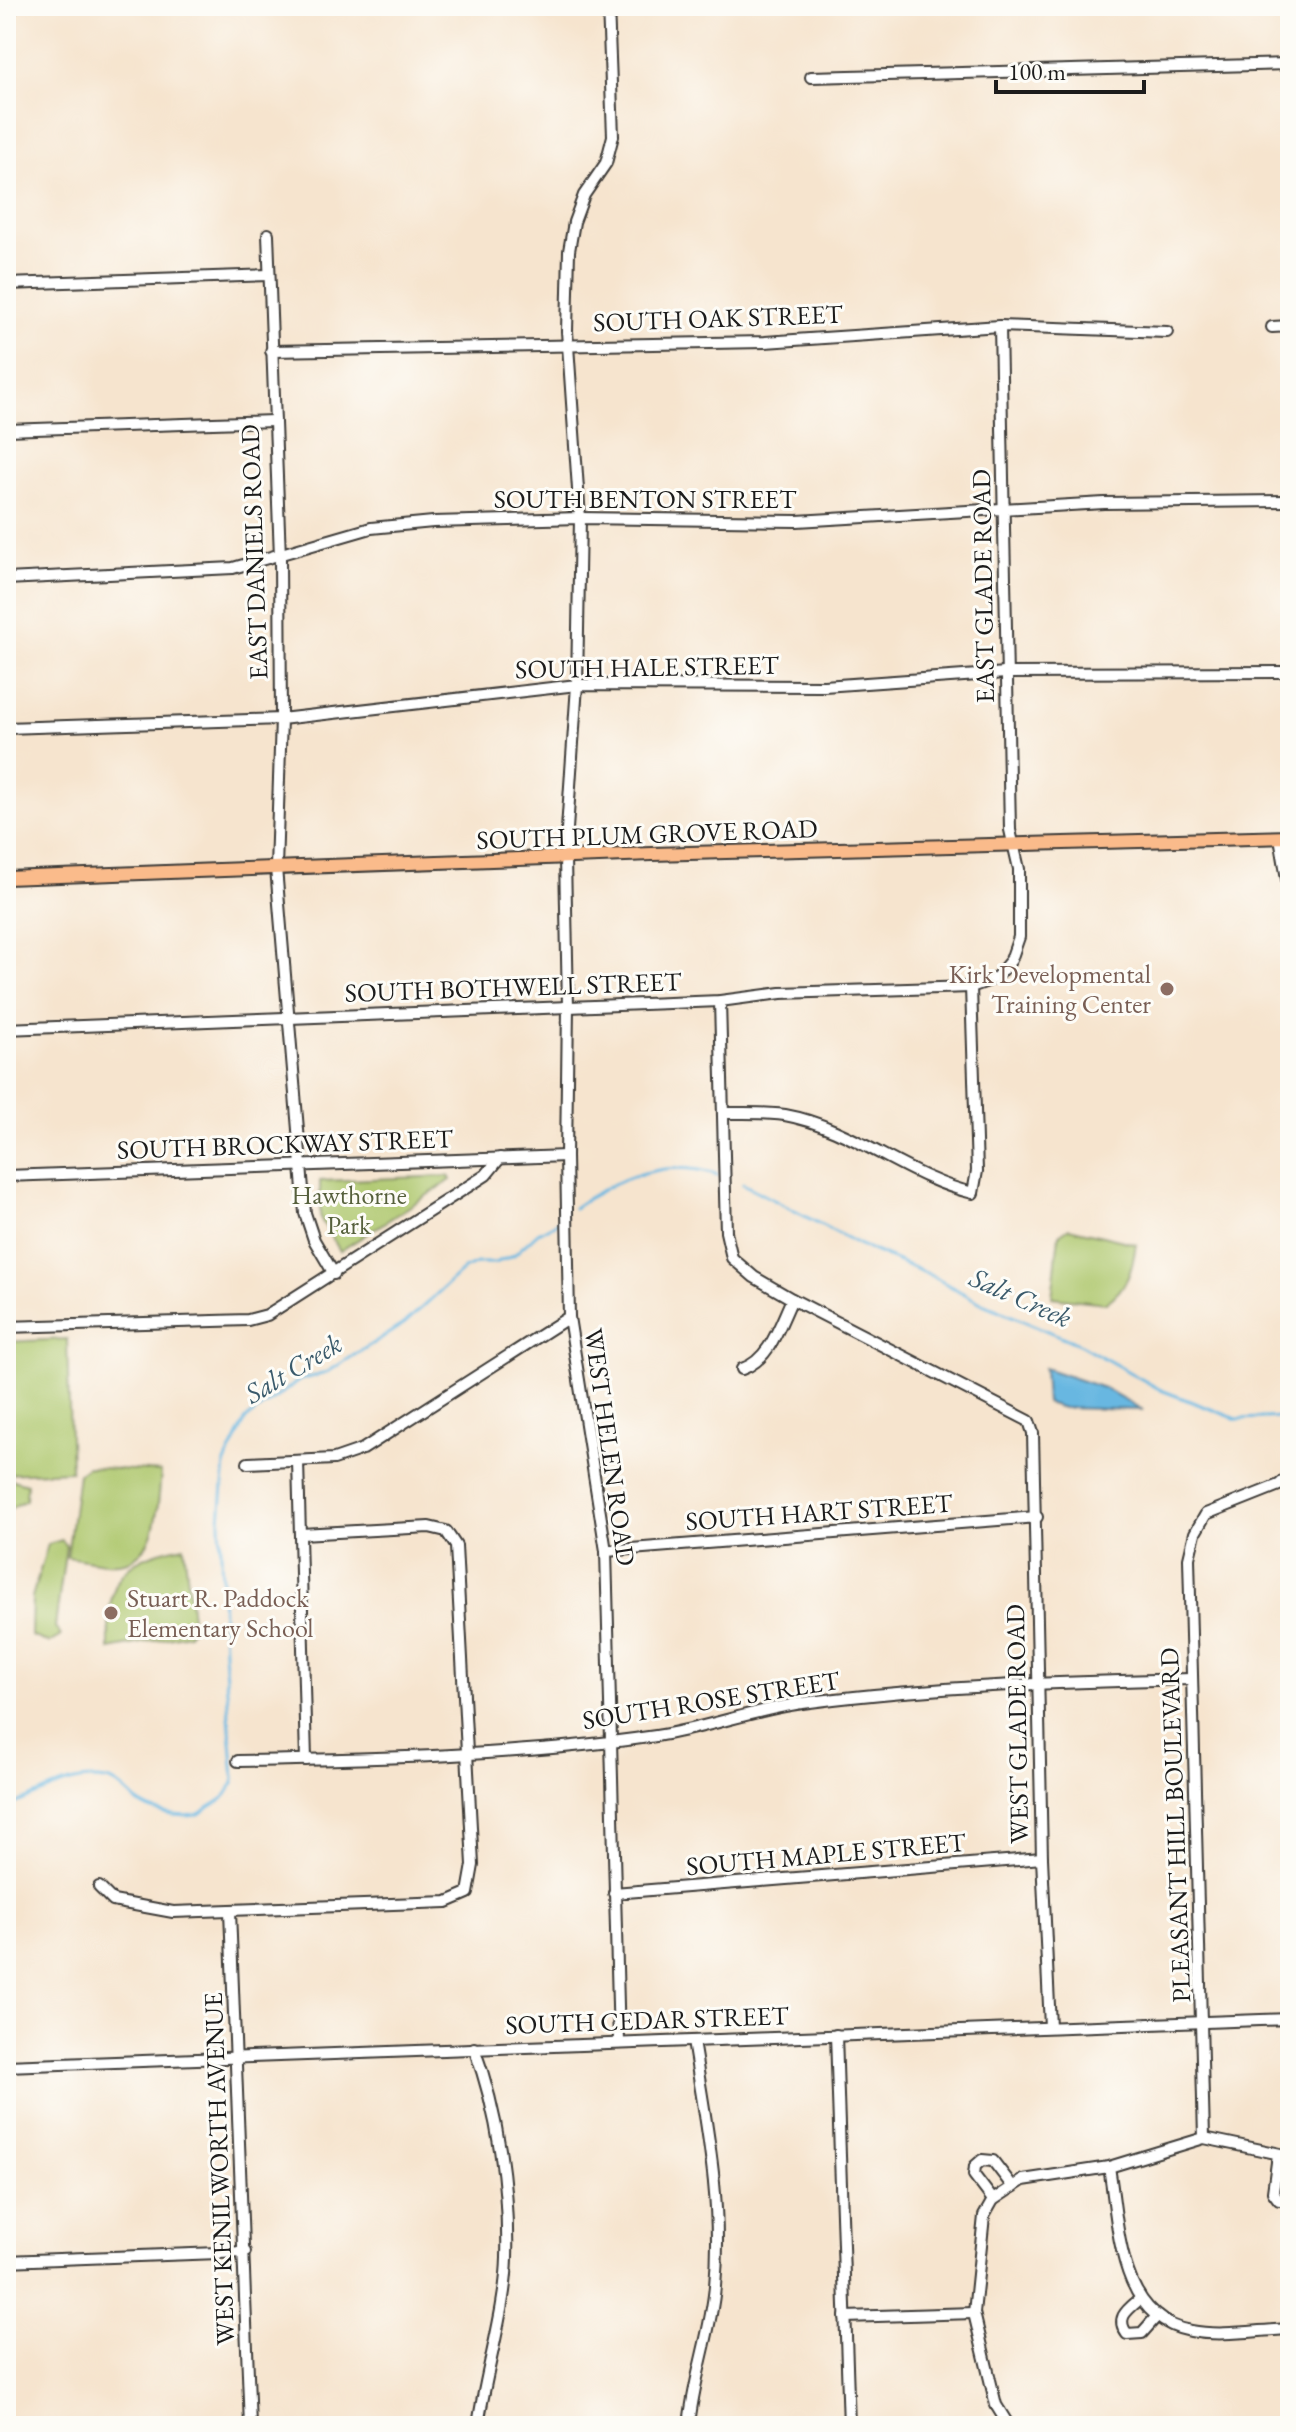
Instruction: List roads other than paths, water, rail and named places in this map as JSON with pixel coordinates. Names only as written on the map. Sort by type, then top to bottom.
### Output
[{"type":"main road","name":"SOUTH PLUM GROVE ROAD","points":[[6,878],[1285,837]]},
{"type":"street","name":"WEST HELEN ROAD","points":[[608,6],[613,136],[606,163],[584,195],[574,222],[569,251],[568,345],[580,518],[577,685],[565,858],[568,1007],[566,1156],[569,1317],[606,1551],[619,2043]]},
{"type":"street","points":[[811,77],[1290,64]]},
{"type":"street","name":"EAST DANIELS ROAD","points":[[268,234],[280,557],[281,719],[276,868],[308,1227],[334,1274]]},
{"type":"street","points":[[6,284],[269,275]]},
{"type":"street","name":"SOUTH OAK STREET","points":[[271,351],[765,342],[1000,326],[1167,332]]},
{"type":"street","name":"EAST GLADE ROAD","points":[[1000,326],[1011,845]]},
{"type":"street","points":[[1272,327],[1290,326]]},
{"type":"street","points":[[6,430],[273,421]]},
{"type":"street","name":"SOUTH BENTON STREET","points":[[6,579],[233,568],[384,526],[433,522],[580,518],[797,521],[1004,508],[1290,501]]},
{"type":"street","name":"SOUTH HALE STREET","points":[[6,728],[281,719],[577,685],[824,686],[1006,673],[1290,672]]},
{"type":"street","points":[[1285,837],[1290,897]]},
{"type":"street","name":"SOUTH BOTHWELL STREET","points":[[6,1029],[720,1001],[781,993],[971,987],[996,978],[1011,960],[1019,937],[1019,869],[1011,845]]},
{"type":"street","points":[[724,1113],[786,1115],[821,1126],[947,1187],[973,1193],[977,1171],[971,987]]},
{"type":"street","points":[[720,1001],[726,1232],[732,1258],[754,1277],[792,1299],[772,1342],[754,1365],[742,1369]]},
{"type":"street","name":"SOUTH BROCKWAY STREET","points":[[6,1176],[566,1156]]},
{"type":"street","points":[[6,1327],[248,1320],[276,1310],[334,1274],[486,1175],[500,1158]]},
{"type":"street","name":"WEST GLADE ROAD","points":[[792,1299],[1029,1421],[1033,1433],[1037,1517],[1037,1683],[1050,2027]]},
{"type":"street","points":[[248,1463],[334,1459],[363,1449],[569,1317]]},
{"type":"street","points":[[298,1461],[306,1760]]},
{"type":"street","points":[[1196,1504],[1206,1514],[1279,1485],[1290,1475]]},
{"type":"street","name":"PLEASANT HILL BOULEVARD","points":[[1204,2138],[1189,1558],[1195,1533],[1206,1514]]},
{"type":"street","name":"SOUTH HART STREET","points":[[606,1551],[1037,1517]]},
{"type":"street","points":[[99,1887],[113,1901],[173,1912],[447,1902],[468,1893],[473,1865],[456,1546],[446,1531],[429,1527],[301,1534]]},
{"type":"street","name":"SOUTH ROSE STREET","points":[[238,1761],[467,1754],[612,1742],[660,1735],[808,1702],[1037,1683],[1191,1679]]},
{"type":"street","name":"SOUTH MAPLE STREET","points":[[614,1893],[1042,1858]]},
{"type":"street","name":"WEST KENILWORTH AVENUE","points":[[230,1911],[238,2055],[250,2426]]},
{"type":"street","name":"SOUTH CEDAR STREET","points":[[6,2066],[238,2055],[1290,2019]]},
{"type":"street","points":[[836,2035],[849,2426]]},
{"type":"street","points":[[689,2426],[715,2289],[718,2232],[717,2185],[693,2041]]},
{"type":"street","points":[[474,2048],[487,2084],[502,2179],[507,2259],[478,2426]]},
{"type":"street","points":[[1009,2426],[996,2405],[974,2313],[984,2216],[993,2200],[1023,2180],[1109,2167],[1204,2138],[1290,2156]]},
{"type":"street","points":[[1278,2155],[1273,2192],[1279,2200],[1290,2200]]},
{"type":"street","points":[[993,2200],[974,2175],[975,2166],[982,2160],[993,2161],[1013,2187]]},
{"type":"street","points":[[1109,2167],[1126,2267],[1140,2299],[1157,2316],[1184,2329],[1201,2332],[1290,2329]]},
{"type":"street","points":[[6,2261],[245,2252]]},
{"type":"street","points":[[1140,2299],[1123,2314],[1121,2323],[1127,2334],[1142,2333],[1157,2316]]},
{"type":"street","points":[[845,2317],[974,2313]]},
{"type":"water","points":[[1044,1368],[1104,1388],[1143,1410],[1063,1408],[1046,1403]]},
{"type":"waterway","name":"Salt Creek","points":[[574,1208],[607,1188],[643,1174],[680,1168],[718,1175]]},
{"type":"waterway","name":"Salt Creek","points":[[743,1184],[983,1304],[1079,1344],[1161,1390],[1237,1419],[1290,1417]]},
{"type":"waterway","name":"Salt Creek","points":[[6,1807],[54,1787],[92,1779],[110,1781],[142,1805],[172,1815],[202,1813],[226,1796],[234,1779],[224,1653],[220,1520],[225,1463],[246,1419],[300,1380],[326,1373],[405,1323],[464,1269],[477,1263],[495,1263],[514,1255],[538,1233],[560,1221]]},
{"type":"railway","points":[[6,28],[18,6]]},
{"type":"place","name":"Kirk Developmental Training Center","points":[[1167,989]]},
{"type":"place","name":"Stuart R. Paddock Elementary School","points":[[111,1613]]},
{"type":"park label","name":"Hawthorne Park","points":[[349,1210]]}]
